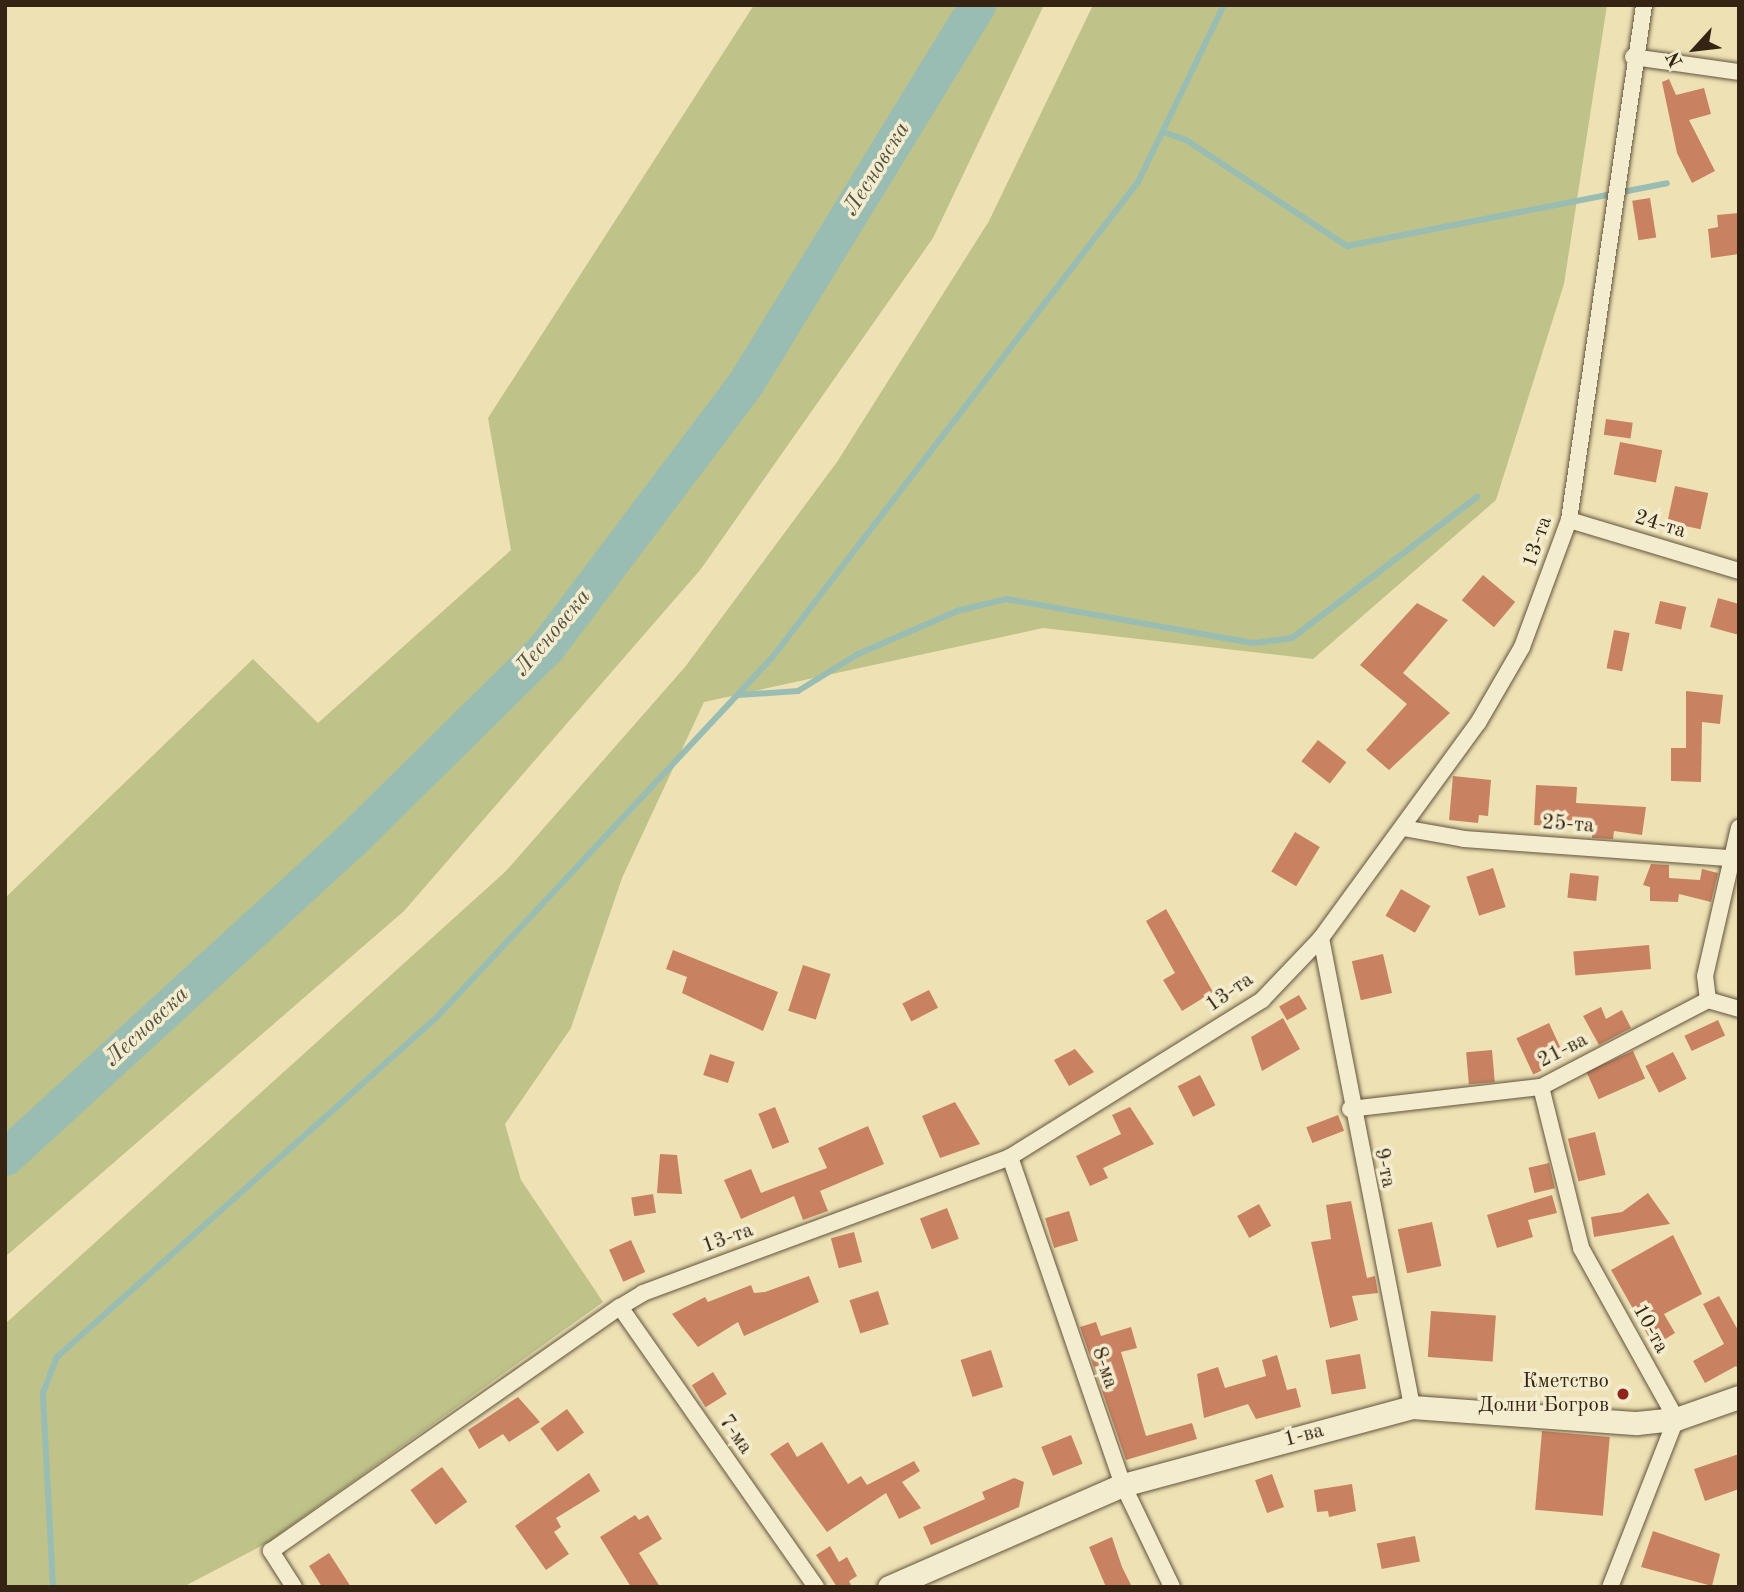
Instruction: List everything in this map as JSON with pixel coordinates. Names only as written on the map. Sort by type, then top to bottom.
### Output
[{"type":"street","name":"13-та","points":[[294,1587],[271,1551],[620,1307],[643,1293],[1010,1157],[1262,1000],[1321,938],[1403,828],[1522,647],[1569,520],[1633,57],[1644,5]]},
{"type":"street","points":[[1633,57],[1739,72]]},
{"type":"street","name":"24-та","points":[[1569,520],[1739,571]]},
{"type":"street","name":"25-та","points":[[1403,828],[1464,839],[1731,858]]},
{"type":"street","points":[[1739,828],[1705,976],[1708,1000],[1739,1009]]},
{"type":"street","name":"9-та","points":[[1321,938],[1350,1109],[1412,1407]]},
{"type":"street","name":"21-ва","points":[[1350,1109],[1541,1087],[1708,1000]]},
{"type":"street","name":"10-та","points":[[1541,1087],[1581,1248],[1676,1419]]},
{"type":"street","name":"8-ма","points":[[1010,1157],[1122,1485],[1172,1587]]},
{"type":"street","name":"7-ма","points":[[620,1307],[816,1587]]},
{"type":"street","name":"1-ва","points":[[890,1587],[1122,1485],[1412,1407],[1637,1423],[1676,1419],[1739,1397]]},
{"type":"street","points":[[1610,1587],[1676,1419]]},
{"type":"green space","points":[[754,5],[1044,5],[933,238],[701,569],[404,911],[5,1257],[5,898],[253,659],[318,723],[511,550],[488,418]]},
{"type":"green space","points":[[1093,5],[1607,5],[1564,284],[1496,500],[1313,659],[1043,628],[704,702],[622,878],[571,1028],[505,1124],[521,1180],[603,1302],[267,1543],[183,1587],[5,1587],[5,1324],[506,871],[685,667],[837,462],[989,221]]},
{"type":"building","points":[[1669,79],[1676,95],[1704,88],[1711,114],[1689,120],[1715,171],[1692,183],[1677,153],[1662,82]]},
{"type":"building","points":[[1650,198],[1656,238],[1638,240],[1632,201]]},
{"type":"building","points":[[1739,213],[1739,254],[1711,258],[1708,229],[1718,227],[1717,215]]},
{"type":"building","points":[[1606,419],[1633,423],[1631,439],[1604,435]]},
{"type":"building","points":[[1620,442],[1662,450],[1656,483],[1614,474]]},
{"type":"building","points":[[1675,486],[1708,493],[1701,529],[1667,522]]},
{"type":"building","points":[[1483,575],[1515,602],[1494,627],[1462,600]]},
{"type":"building","points":[[1718,598],[1739,604],[1739,635],[1710,627]]},
{"type":"building","points":[[1660,601],[1686,607],[1681,629],[1655,623]]},
{"type":"building","points":[[1417,603],[1448,620],[1403,673],[1450,713],[1389,770],[1366,750],[1407,704],[1360,665]]},
{"type":"building","points":[[1614,630],[1630,633],[1622,671],[1607,668]]},
{"type":"building","points":[[1686,691],[1723,695],[1720,724],[1702,722],[1701,782],[1671,781],[1671,748],[1686,748]]},
{"type":"building","points":[[1318,740],[1346,762],[1330,783],[1301,761]]},
{"type":"building","points":[[1453,776],[1491,780],[1488,816],[1479,815],[1478,823],[1449,820]]},
{"type":"building","points":[[1536,785],[1577,787],[1576,803],[1646,807],[1642,835],[1614,831],[1613,839],[1592,838],[1592,828],[1534,825]]},
{"type":"building","points":[[1295,832],[1320,847],[1296,886],[1271,871]]},
{"type":"building","points":[[1651,864],[1669,865],[1669,878],[1700,880],[1702,869],[1718,873],[1711,902],[1679,894],[1678,902],[1650,901],[1650,887],[1643,885]]},
{"type":"building","points":[[1493,868],[1506,907],[1479,916],[1466,877]]},
{"type":"building","points":[[1570,873],[1599,876],[1596,901],[1567,898]]},
{"type":"building","points":[[1401,889],[1430,906],[1415,933],[1386,916]]},
{"type":"building","points":[[1166,909],[1213,992],[1182,1011],[1163,980],[1175,973],[1146,921]]},
{"type":"building","points":[[1649,945],[1651,969],[1575,976],[1573,952]]},
{"type":"building","points":[[673,950],[778,992],[763,1031],[682,993],[687,977],[666,969]]},
{"type":"building","points":[[1383,954],[1392,993],[1361,1000],[1352,961]]},
{"type":"building","points":[[803,965],[831,974],[816,1020],[788,1011]]},
{"type":"building","points":[[929,990],[938,1008],[911,1021],[902,1004]]},
{"type":"building","points":[[1299,995],[1307,1009],[1287,1020],[1279,1006]]},
{"type":"building","points":[[1601,1007],[1606,1019],[1622,1010],[1631,1028],[1599,1045],[1583,1016]]},
{"type":"building","points":[[1283,1018],[1300,1049],[1262,1071],[1251,1037]]},
{"type":"building","points":[[1718,1020],[1725,1035],[1692,1051],[1684,1036]]},
{"type":"building","points":[[1549,1023],[1566,1059],[1533,1074],[1516,1038]]},
{"type":"building","points":[[1075,1049],[1094,1072],[1069,1086],[1054,1060]]},
{"type":"building","points":[[1492,1050],[1495,1082],[1469,1084],[1466,1052]]},
{"type":"building","points":[[1633,1051],[1645,1078],[1599,1099],[1586,1072]]},
{"type":"building","points":[[1673,1052],[1687,1079],[1659,1093],[1645,1066]]},
{"type":"building","points":[[710,1054],[735,1062],[728,1083],[703,1075]]},
{"type":"building","points":[[1200,1075],[1215,1105],[1193,1117],[1178,1086]]},
{"type":"building","points":[[955,1102],[980,1144],[940,1158],[922,1116]]},
{"type":"building","points":[[775,1107],[789,1142],[773,1149],[758,1114]]},
{"type":"building","points":[[1130,1107],[1154,1144],[1103,1168],[1108,1178],[1090,1186],[1076,1156],[1121,1134],[1112,1115]]},
{"type":"building","points":[[1338,1115],[1344,1131],[1312,1143],[1306,1127]]},
{"type":"building","points":[[868,1126],[884,1164],[820,1191],[828,1211],[803,1220],[794,1196],[741,1219],[724,1180],[751,1169],[761,1193],[827,1168],[818,1148]]},
{"type":"building","points":[[1595,1132],[1606,1175],[1578,1181],[1568,1139]]},
{"type":"building","points":[[660,1154],[677,1155],[682,1194],[657,1193]]},
{"type":"building","points":[[1549,1163],[1555,1188],[1534,1193],[1529,1168]]},
{"type":"building","points":[[1648,1193],[1670,1224],[1594,1237],[1591,1217],[1622,1212]]},
{"type":"building","points":[[653,1194],[656,1213],[634,1216],[631,1197]]},
{"type":"building","points":[[1552,1195],[1557,1213],[1528,1220],[1533,1237],[1497,1248],[1487,1215]]},
{"type":"building","points":[[1351,1201],[1367,1278],[1375,1276],[1378,1293],[1352,1296],[1358,1320],[1330,1328],[1311,1242],[1331,1239],[1326,1205]]},
{"type":"building","points":[[1259,1204],[1271,1226],[1249,1238],[1237,1216]]},
{"type":"building","points":[[947,1208],[959,1239],[932,1249],[920,1218]]},
{"type":"building","points":[[1069,1211],[1078,1241],[1054,1248],[1045,1218]]},
{"type":"building","points":[[1432,1222],[1441,1266],[1407,1273],[1398,1229]]},
{"type":"building","points":[[854,1232],[862,1262],[839,1268],[831,1238]]},
{"type":"building","points":[[1673,1235],[1702,1294],[1664,1314],[1675,1333],[1654,1346],[1611,1270]]},
{"type":"building","points":[[631,1240],[645,1272],[623,1282],[609,1250]]},
{"type":"building","points":[[809,1276],[819,1302],[744,1336],[738,1322],[698,1347],[672,1314],[705,1297],[708,1302],[751,1285],[754,1293],[765,1292]]},
{"type":"building","points":[[878,1291],[889,1324],[860,1334],[849,1300]]},
{"type":"building","points":[[1719,1296],[1739,1332],[1739,1370],[1736,1366],[1705,1383],[1693,1361],[1724,1344],[1703,1304]]},
{"type":"building","points":[[1431,1311],[1496,1316],[1493,1361],[1428,1357]]},
{"type":"building","points":[[1096,1322],[1101,1336],[1131,1327],[1137,1348],[1121,1352],[1146,1436],[1192,1423],[1197,1439],[1126,1460],[1080,1327]]},
{"type":"building","points":[[991,1350],[1003,1387],[973,1397],[961,1360]]},
{"type":"building","points":[[1360,1354],[1366,1388],[1332,1395],[1326,1360]]},
{"type":"building","points":[[1277,1355],[1287,1390],[1296,1388],[1301,1407],[1256,1419],[1248,1404],[1204,1418],[1197,1374],[1218,1367],[1225,1388],[1266,1376],[1262,1360]]},
{"type":"building","points":[[713,1372],[727,1394],[706,1407],[692,1385]]},
{"type":"building","points":[[518,1397],[540,1422],[509,1442],[503,1434],[479,1449],[468,1430]]},
{"type":"building","points":[[567,1409],[584,1432],[557,1452],[540,1428]]},
{"type":"building","points":[[1542,1431],[1610,1437],[1603,1516],[1535,1510]]},
{"type":"building","points":[[1071,1435],[1083,1464],[1053,1476],[1041,1447]]},
{"type":"building","points":[[788,1442],[797,1457],[822,1442],[848,1484],[861,1476],[867,1485],[914,1461],[920,1471],[902,1482],[921,1508],[899,1519],[886,1493],[827,1532],[770,1454]]},
{"type":"building","points":[[1739,1454],[1739,1489],[1705,1501],[1694,1469]]},
{"type":"building","points":[[442,1467],[467,1502],[436,1525],[410,1490]]},
{"type":"building","points":[[589,1473],[600,1491],[556,1518],[561,1527],[554,1532],[569,1554],[546,1570],[515,1526]]},
{"type":"building","points":[[1272,1474],[1284,1507],[1267,1513],[1255,1480]]},
{"type":"building","points":[[1014,1478],[1024,1482],[1019,1507],[931,1545],[923,1527],[985,1499],[982,1492]]},
{"type":"building","points":[[1352,1484],[1356,1511],[1329,1517],[1328,1511],[1317,1512],[1314,1490]]},
{"type":"building","points":[[635,1515],[639,1520],[648,1515],[662,1539],[639,1553],[660,1587],[631,1587],[600,1537]]},
{"type":"building","points":[[1653,1531],[1720,1554],[1712,1586],[1641,1567]]},
{"type":"building","points":[[1415,1536],[1420,1562],[1382,1569],[1377,1543]]},
{"type":"building","points":[[1112,1537],[1132,1587],[1106,1587],[1089,1547]]},
{"type":"building","points":[[830,1546],[839,1562],[847,1557],[857,1576],[849,1581],[852,1587],[837,1587],[816,1555]]},
{"type":"building","points":[[329,1553],[351,1587],[322,1587],[309,1566]]},
{"type":"waterway","name":"Лесновска","points":[[5,1157],[350,841],[546,648],[745,384],[977,5]]},
{"type":"waterway","points":[[53,1587],[43,1393],[57,1357],[436,1018],[771,659],[1138,182],[1224,5]]},
{"type":"waterway","points":[[1163,132],[1186,140],[1347,246],[1667,183]]},
{"type":"waterway","points":[[738,695],[798,691],[858,654],[957,611],[1006,599],[1253,643],[1292,638],[1477,497]]},
{"type":"place","name":"Кметство Долни Богров","points":[[1623,1394]]}]
